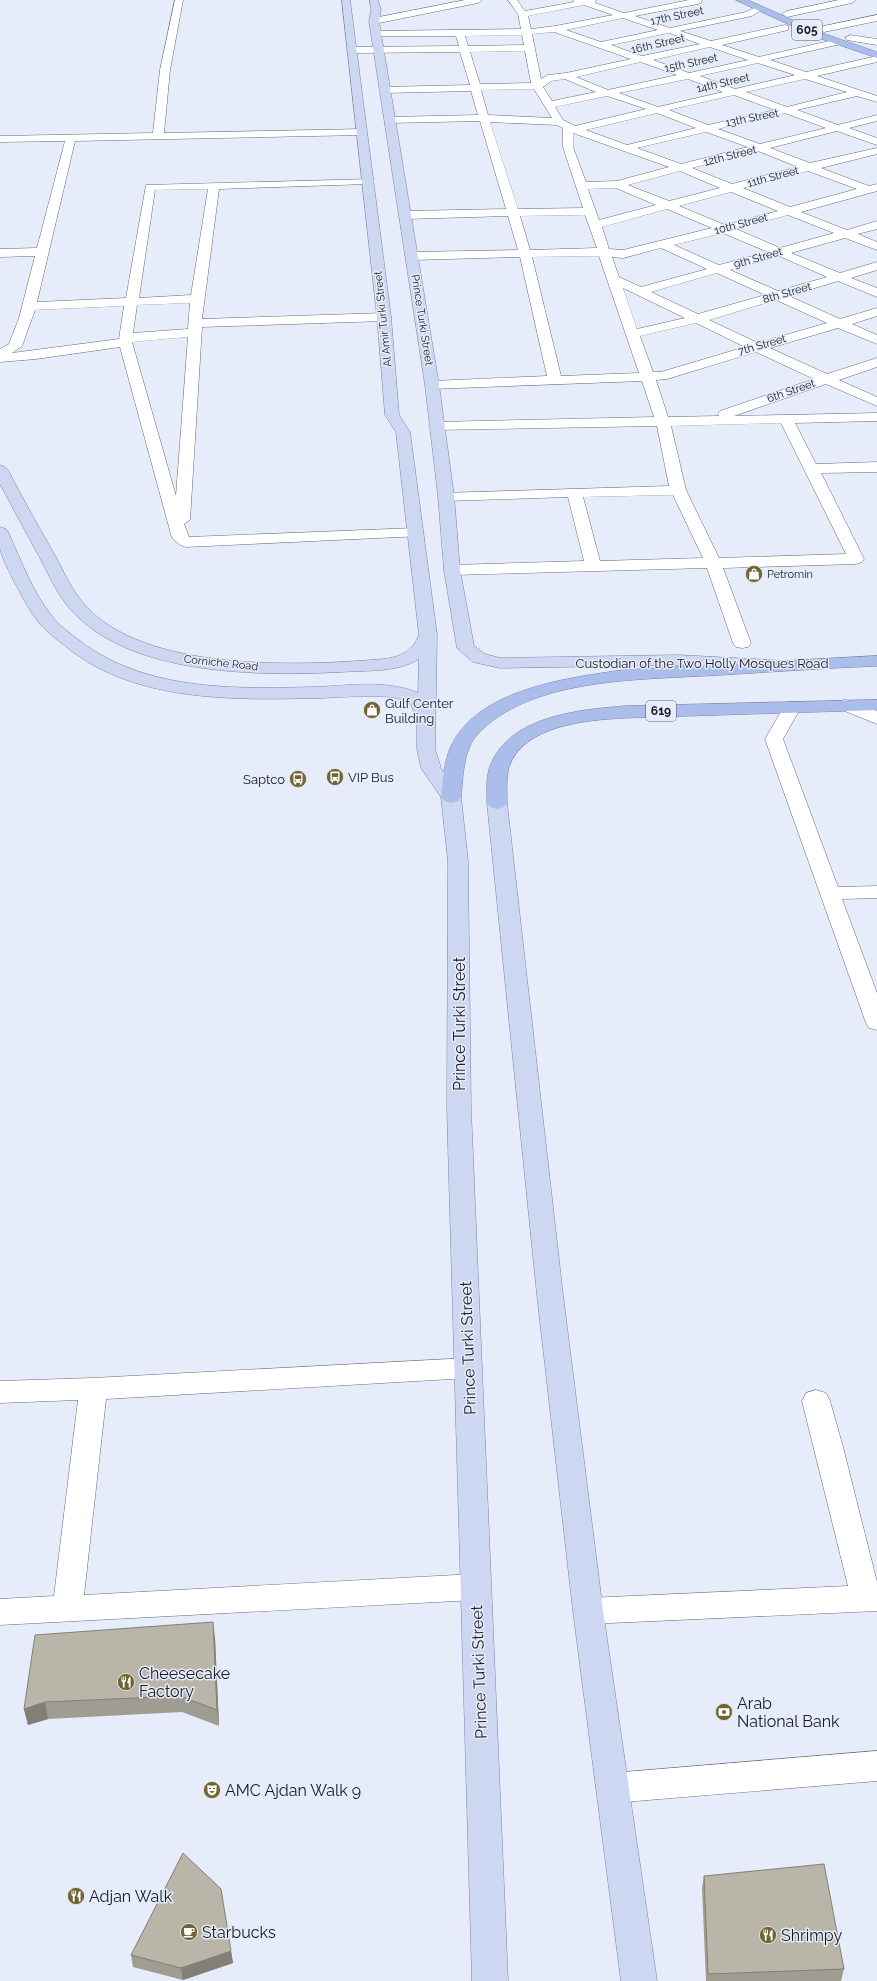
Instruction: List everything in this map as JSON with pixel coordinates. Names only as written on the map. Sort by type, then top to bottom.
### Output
[{"type":"highway","name":"605","points":[[740,0],[758,4],[787,14],[877,49]]},
{"type":"highway","name":"605","points":[[758,4],[803,28],[877,55]]},
{"type":"highway","name":"Custodian of the Two Holly Mosques Road","points":[[787,666],[877,661]]},
{"type":"highway","points":[[451,797],[456,759],[462,744],[471,731],[482,721],[507,705],[524,697],[563,685],[605,678],[787,666],[801,672],[832,675],[877,676]]},
{"type":"highway","name":"619","points":[[497,803],[500,765],[507,754],[515,744],[532,732],[553,722],[598,713],[877,705]]},
{"type":"main road","name":"Al Amir Turki Street","points":[[346,0],[384,318],[392,415],[423,430],[415,533],[428,635],[427,723]]},
{"type":"main road","name":"Prince Turki Street","points":[[375,16],[384,90],[406,215],[432,385],[423,430],[446,496],[452,570],[464,642]]},
{"type":"main road","name":"Corniche Road","points":[[0,470],[71,601],[100,627],[140,646],[185,660],[249,667],[321,668],[375,665],[402,660],[419,651],[425,644],[428,635]]},
{"type":"main road","points":[[0,532],[35,603],[52,628],[89,657],[143,681],[168,686],[250,693],[382,691],[405,693],[419,701],[427,723]]},
{"type":"main road","name":"Custodian of the Two Holly Mosques Road","points":[[464,642],[466,648],[479,658],[500,664],[678,660],[787,666]]},
{"type":"main road","points":[[321,668],[333,674],[337,680],[336,686],[322,693]]},
{"type":"main road","name":"Prince Turki Street","points":[[427,723],[426,749],[431,768],[451,797],[458,861],[459,1109],[490,1981]]},
{"type":"main road","points":[[497,803],[549,1287],[588,1610],[639,1981]]},
{"type":"street","points":[[158,136],[165,70],[179,0]]},
{"type":"street","points":[[375,16],[394,10],[454,0]]},
{"type":"street","points":[[375,16],[406,14],[478,0]]},
{"type":"street","points":[[512,0],[523,14],[537,86],[547,102],[567,126],[568,147],[663,422],[678,490],[712,562],[742,643]]},
{"type":"street","points":[[523,14],[580,1],[595,0]]},
{"type":"street","points":[[787,14],[852,0]]},
{"type":"street","points":[[580,1],[877,99]]},
{"type":"street","points":[[375,16],[460,33],[526,32],[555,29],[699,2]]},
{"type":"street","name":"17th Street","points":[[599,44],[753,13],[758,4]]},
{"type":"street","points":[[720,8],[785,28],[803,28]]},
{"type":"street","points":[[394,10],[397,13],[406,14]]},
{"type":"street","points":[[824,29],[877,18]]},
{"type":"street","name":"16th Street","points":[[537,86],[548,78],[566,76],[642,60],[785,28]]},
{"type":"street","points":[[555,29],[877,142]]},
{"type":"street","points":[[460,33],[475,87],[484,101],[484,118],[525,253],[555,381]]},
{"type":"street","points":[[850,38],[877,42]]},
{"type":"street","name":"15th Street","points":[[532,99],[547,102],[605,92],[688,76],[838,42]]},
{"type":"street","points":[[352,50],[529,48]]},
{"type":"street","name":"14th Street","points":[[567,126],[660,110],[877,59]]},
{"type":"street","points":[[566,76],[605,92],[660,110],[809,167],[874,189]]},
{"type":"street","points":[[384,90],[537,86]]},
{"type":"street","name":"13th Street","points":[[626,148],[705,128],[787,111],[877,88]]},
{"type":"street","points":[[389,120],[484,118],[567,126],[681,168],[877,246]]},
{"type":"street","name":"12th Street","points":[[581,186],[617,184],[877,118]]},
{"type":"street","points":[[0,139],[362,132]]},
{"type":"street","points":[[0,354],[16,346],[28,306],[71,138]]},
{"type":"street","name":"11th Street","points":[[595,225],[809,167],[877,151]]},
{"type":"street","points":[[368,181],[150,187],[126,340],[180,538],[186,542],[194,542],[415,533]]},
{"type":"street","points":[[617,184],[877,293]]},
{"type":"street","points":[[180,538],[194,328],[214,185]]},
{"type":"street","name":"10th Street","points":[[412,256],[604,252],[623,254],[874,189]]},
{"type":"street","points":[[406,215],[590,211]]},
{"type":"street","name":"9th Street","points":[[640,292],[877,225]]},
{"type":"street","points":[[662,244],[716,270],[877,340]]},
{"type":"street","points":[[0,253],[42,252]]},
{"type":"street","name":"8th Street","points":[[632,334],[697,319],[877,266]]},
{"type":"street","points":[[614,279],[756,347],[877,402]]},
{"type":"street","points":[[28,306],[197,299]]},
{"type":"street","name":"7th Street","points":[[432,385],[662,376],[877,312]]},
{"type":"street","points":[[0,358],[36,355],[194,328],[384,318]]},
{"type":"street","name":"6th Street","points":[[705,421],[877,362]]},
{"type":"street","points":[[423,430],[877,417]]},
{"type":"street","points":[[452,570],[856,559],[786,419]]},
{"type":"street","points":[[812,469],[877,467]]},
{"type":"street","points":[[446,496],[678,490]]},
{"type":"street","points":[[574,492],[593,566]]},
{"type":"street","points":[[846,705],[877,718]]},
{"type":"street","points":[[792,707],[774,738],[877,1023]]},
{"type":"street","points":[[830,893],[877,892]]},
{"type":"street","points":[[0,1392],[93,1389],[469,1368]]},
{"type":"street","points":[[67,1609],[93,1389]]},
{"type":"street","points":[[588,1610],[872,1598],[816,1401]]},
{"type":"street","points":[[0,1612],[475,1587]]},
{"type":"street","points":[[612,1788],[877,1766]]},
{"type":"street","points":[[480,1981],[486,1869]]},
{"type":"building","name":"Cheesecake Factory","points":[[213,1622],[217,1710],[180,1696],[45,1702],[24,1709],[35,1635]]},
{"type":"building","name":"Starbucks","points":[[183,1853],[221,1889],[231,1951],[181,1968],[131,1955]]},
{"type":"building","name":"Shrimpy","points":[[824,1864],[844,1969],[708,1974],[704,1876]]},
{"type":"place","name":"Petromin","points":[[754,574]]},
{"type":"place","name":"Gulf Center Building","points":[[372,710]]},
{"type":"place","name":"VIP Bus","points":[[335,777]]},
{"type":"place","name":"Saptco","points":[[298,779]]},
{"type":"place","name":"Cheesecake Factory","points":[[126,1682]]},
{"type":"place","name":"Arab National Bank","points":[[724,1712]]},
{"type":"place","name":"AMC Ajdan Walk 9","points":[[212,1790]]},
{"type":"place","name":"Adjan Walk","points":[[76,1896]]},
{"type":"place","name":"Starbucks","points":[[189,1932]]},
{"type":"place","name":"Shrimpy","points":[[768,1935]]}]
